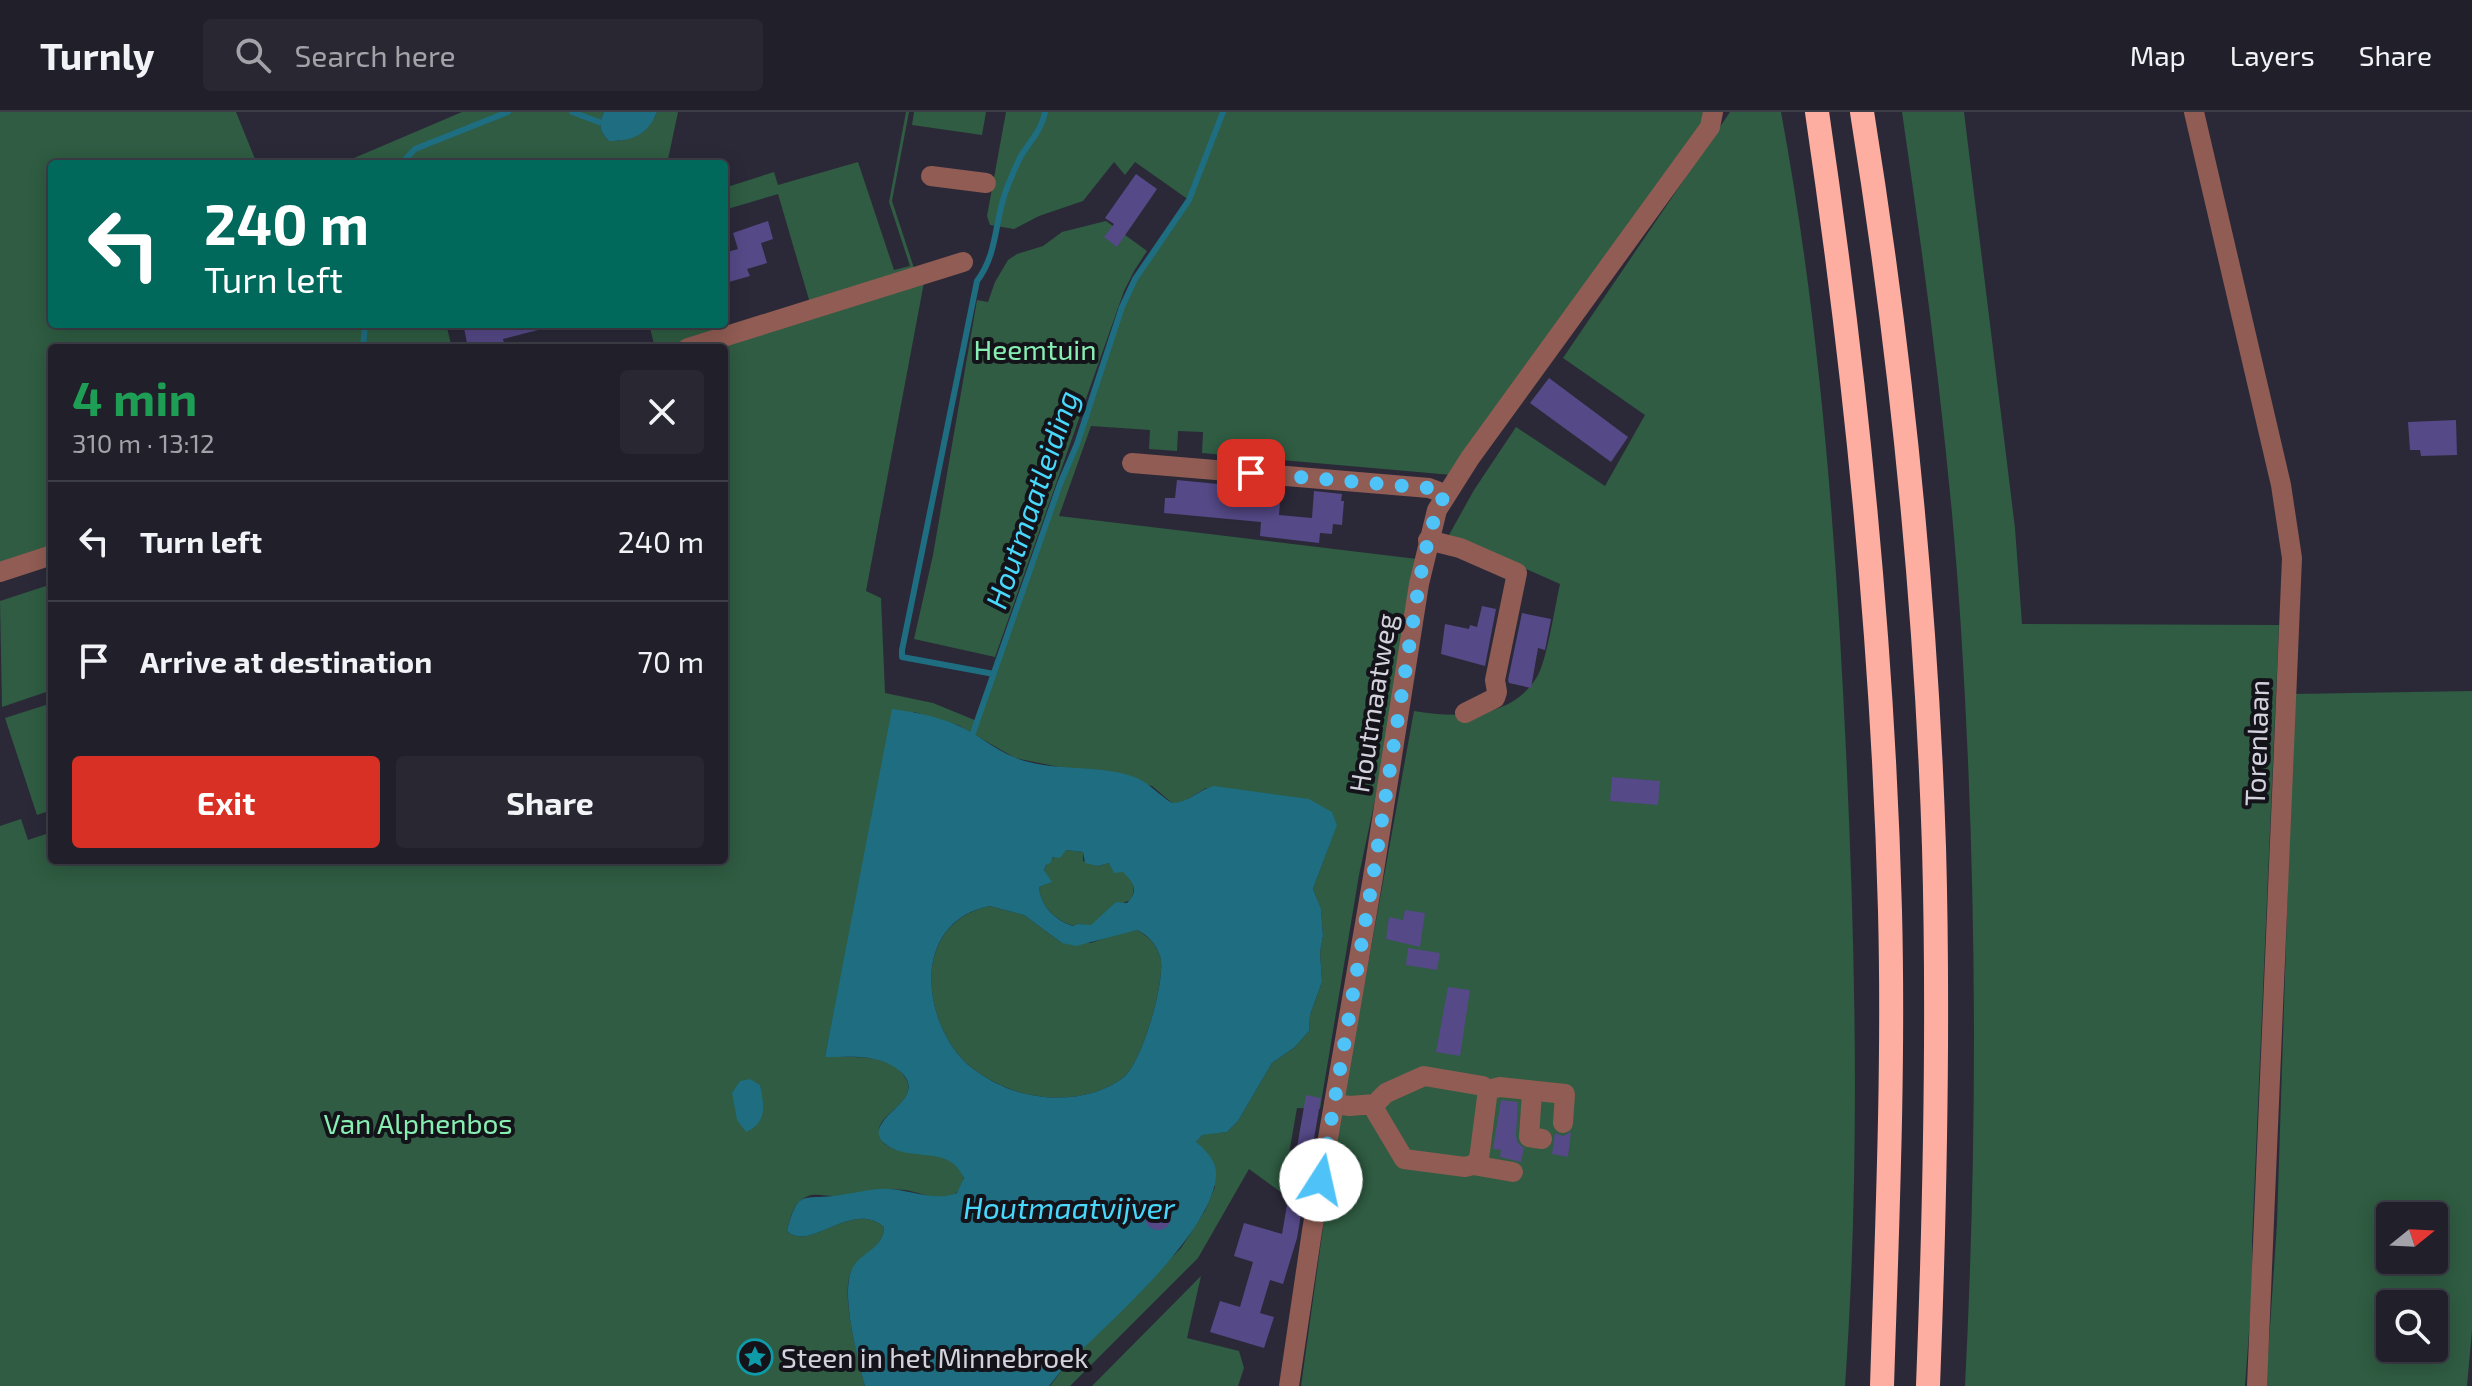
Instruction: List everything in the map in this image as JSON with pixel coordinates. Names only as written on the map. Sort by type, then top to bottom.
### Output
[{"type":"highway","points":[[1817,112],[1850,347],[1883,714],[1890,929],[1888,1198],[1882,1386]]},
{"type":"highway","points":[[1862,112],[1894,331],[1927,707],[1934,862],[1936,1082],[1936,1193],[1928,1386]]},
{"type":"street","name":"Houtmaatweg","points":[[1289,1386],[1428,540],[1437,510],[1445,494],[1710,127],[1713,112]]},
{"type":"street","name":"Torenlaan","points":[[2194,112],[2281,485],[2292,558],[2257,1386]]},
{"type":"street","points":[[931,176],[986,183]]},
{"type":"street","points":[[701,344],[963,262]]},
{"type":"street","points":[[1132,463],[1429,488],[1445,494]]},
{"type":"street","points":[[1428,540],[1460,548],[1517,573],[1495,680],[1495,698],[1465,713]]},
{"type":"street","points":[[0,572],[48,556]]},
{"type":"street","points":[[1334,1104],[1375,1104],[1386,1093],[1424,1076],[1476,1083],[1487,1090],[1500,1087],[1565,1094],[1563,1123]]},
{"type":"street","points":[[1473,1165],[1479,1159],[1487,1090]]},
{"type":"street","points":[[1532,1092],[1529,1137],[1542,1139]]},
{"type":"street","points":[[1375,1104],[1404,1159],[1513,1172]]},
{"type":"green space","points":[[0,112],[236,112],[255,160],[48,160],[48,328],[447,328],[451,344],[48,344],[48,546],[0,562]]},
{"type":"green space","points":[[462,112],[604,112],[601,131],[609,141],[619,141],[655,117],[657,112],[678,112],[668,160],[349,160]]},
{"type":"green space","points":[[906,112],[909,112],[892,201],[914,268],[810,303],[778,194],[728,209],[728,187],[774,172],[778,185],[858,162],[894,270],[910,266],[889,202]]},
{"type":"green space","points":[[914,112],[986,112],[982,135],[912,125]]},
{"type":"green space","name":"Van Alphenbos","points":[[1006,112],[1705,112],[1701,125],[1452,475],[1202,453],[1203,432],[1178,431],[1177,451],[1149,449],[1150,430],[1091,426],[1059,516],[1417,559],[1394,710],[1359,875],[1320,1109],[1297,1108],[1282,1193],[1249,1169],[1198,1258],[1070,1386],[1050,1386],[1065,1366],[1181,1248],[1205,1211],[1215,1187],[1196,1142],[1202,1134],[1227,1132],[1238,1121],[1272,1063],[1295,1047],[1309,1031],[1310,1015],[1322,982],[1321,910],[1313,889],[1329,846],[1206,788],[1181,803],[1172,803],[1152,786],[1015,758],[958,725],[914,712],[856,904],[825,1057],[882,1060],[901,1071],[907,1081],[906,1097],[882,1122],[880,1137],[886,1145],[897,1150],[949,1159],[958,1166],[963,1183],[957,1193],[946,1197],[896,1189],[808,1196],[796,1206],[787,1231],[796,1236],[807,1236],[859,1219],[872,1220],[884,1227],[880,1241],[856,1264],[849,1280],[851,1327],[865,1386],[0,1386],[0,826],[21,819],[28,840],[48,833],[48,864],[728,864],[728,344],[716,344],[925,277],[866,591],[881,598],[885,693],[933,703],[977,721],[1060,484],[1077,444],[1122,307],[1135,279],[1189,200],[1135,162],[1125,175],[1114,162],[1083,201],[1039,216],[1014,229],[990,225],[987,216]]},
{"type":"green space","points":[[1730,112],[1781,112],[1806,270],[1824,430],[1842,671],[1854,989],[1855,1148],[1845,1386],[1301,1386],[1332,1163],[1414,711],[1448,715],[1482,712],[1514,701],[1527,690],[1538,675],[1545,657],[1560,584],[1449,535],[1474,490],[1516,427],[1605,486],[1645,415],[1563,358]]},
{"type":"green space","points":[[1902,112],[1964,112],[2015,528],[2022,624],[2279,625],[2252,1242],[2253,1278],[2245,1386],[1965,1386],[1974,1102],[1973,913],[1966,724],[1944,434]]},
{"type":"green space","name":"Heemtuin","points":[[1106,221],[1147,251],[1124,291],[995,657],[914,639],[933,555],[977,300],[988,302],[1008,260],[1017,254],[1043,246],[1062,232]]},
{"type":"green space","points":[[650,328],[726,328],[727,331],[690,344],[654,344]]},
{"type":"green space","points":[[48,585],[48,691],[2,707],[0,601]]},
{"type":"green space","points":[[2472,691],[2472,1330],[2467,1386],[2266,1386],[2277,1223],[2294,694]]},
{"type":"green space","points":[[48,704],[48,811],[37,815],[5,718]]},
{"type":"green space","points":[[1066,850],[1083,852],[1083,861],[1098,866],[1109,863],[1126,873],[1134,887],[1131,900],[1114,906],[1091,926],[1074,926],[1055,916],[1046,907],[1039,887],[1051,882],[1044,870],[1048,863]]},
{"type":"green space","points":[[990,906],[1024,915],[1062,943],[1091,943],[1124,931],[1137,930],[1154,944],[1161,967],[1156,1000],[1138,1055],[1124,1077],[1103,1089],[1080,1096],[1043,1097],[1022,1093],[991,1080],[957,1053],[936,1011],[932,967],[938,946],[949,928],[966,915]]},
{"type":"green space","points":[[1201,1276],[1187,1338],[1239,1351],[1244,1368],[1238,1386],[1092,1386]]},
{"type":"water","points":[[604,112],[657,112],[649,126],[638,135],[609,141],[600,128]]},
{"type":"water","name":"Houtmaatvijver","points":[[892,709],[949,722],[1008,755],[1031,763],[1108,771],[1137,778],[1172,803],[1214,786],[1309,799],[1332,812],[1337,825],[1313,889],[1321,909],[1322,982],[1310,1015],[1309,1031],[1295,1047],[1272,1063],[1238,1121],[1227,1132],[1202,1135],[1196,1142],[1209,1156],[1216,1172],[1212,1195],[1199,1221],[1156,1275],[1049,1386],[865,1386],[851,1327],[849,1280],[856,1263],[880,1240],[884,1227],[872,1220],[859,1219],[807,1236],[796,1236],[787,1231],[795,1208],[799,1202],[810,1197],[877,1189],[932,1196],[949,1195],[957,1193],[964,1178],[949,1161],[894,1149],[879,1137],[886,1117],[908,1091],[908,1082],[901,1072],[874,1059],[825,1057]],"holes":[[[1066,850],[1083,852],[1085,863],[1098,866],[1109,863],[1114,873],[1123,872],[1134,886],[1127,903],[1116,902],[1091,925],[1073,926],[1055,916],[1046,907],[1039,887],[1052,882],[1044,870],[1046,865],[1053,857],[1060,858]],[[990,906],[1024,915],[1062,943],[1076,946],[1137,930],[1154,944],[1161,967],[1156,1000],[1138,1055],[1124,1077],[1103,1089],[1080,1096],[1043,1097],[1011,1090],[990,1080],[957,1053],[936,1011],[932,966],[938,946],[949,928],[966,914]]]},
{"type":"water","points":[[750,1079],[760,1085],[763,1112],[758,1123],[746,1132],[737,1120],[732,1093],[740,1081]]},
{"type":"building","points":[[1136,174],[1157,189],[1117,247],[1104,237],[1114,224],[1105,218]]},
{"type":"building","points":[[768,221],[773,239],[761,243],[767,263],[747,269],[750,276],[729,282],[728,252],[738,249],[733,233]]},
{"type":"building","points":[[464,328],[538,328],[503,339],[504,344],[467,344]]},
{"type":"building","points":[[1549,378],[1628,437],[1611,462],[1530,403]]},
{"type":"building","points":[[2456,420],[2457,455],[2421,456],[2420,450],[2410,450],[2408,422]]},
{"type":"building","points":[[1177,480],[1281,490],[1279,515],[1312,518],[1314,491],[1342,494],[1342,525],[1333,524],[1332,534],[1320,533],[1319,543],[1260,536],[1261,522],[1164,513],[1165,498],[1175,498]]},
{"type":"building","points":[[1482,606],[1496,609],[1485,666],[1441,654],[1445,624],[1469,629],[1470,625],[1477,627]]},
{"type":"building","points":[[1522,613],[1551,619],[1545,650],[1538,648],[1531,688],[1509,683],[1508,680]]},
{"type":"building","points":[[1612,777],[1660,781],[1658,805],[1610,801]]},
{"type":"building","points":[[1405,910],[1425,913],[1420,947],[1386,939],[1389,917],[1403,920]]},
{"type":"building","points":[[1408,948],[1440,953],[1437,970],[1406,965]]},
{"type":"building","points":[[1448,987],[1470,990],[1460,1056],[1436,1052]]},
{"type":"building","points":[[1306,1095],[1321,1098],[1297,1238],[1283,1284],[1270,1280],[1260,1313],[1274,1317],[1264,1348],[1210,1332],[1220,1301],[1240,1307],[1253,1262],[1234,1256],[1244,1223],[1282,1234]]},
{"type":"building","points":[[1501,1100],[1518,1102],[1516,1136],[1524,1148],[1521,1162],[1500,1157],[1501,1150],[1493,1149]]},
{"type":"building","points":[[1571,1132],[1568,1157],[1552,1154],[1555,1133],[1563,1136]]},
{"type":"building","points":[[1158,1204],[1167,1208],[1171,1217],[1167,1226],[1158,1230],[1149,1226],[1145,1217],[1149,1208]]},
{"type":"waterway","points":[[405,160],[415,149],[508,112]]},
{"type":"waterway","points":[[572,112],[599,122]]},
{"type":"waterway","points":[[994,674],[902,657],[902,650],[977,281],[993,247],[1008,185],[1045,112]]},
{"type":"waterway","name":"Houtmaatleiding","points":[[973,733],[1060,484],[1077,444],[1122,307],[1135,279],[1189,200],[1223,112]]},
{"type":"waterway","points":[[363,344],[365,328]]},
{"type":"place","name":"Steen in het Minnebroek","points":[[755,1357]]},
{"type":"route","points":[[1251,473],[1429,488],[1445,494],[1428,540],[1419,584],[1321,1180]]}]
